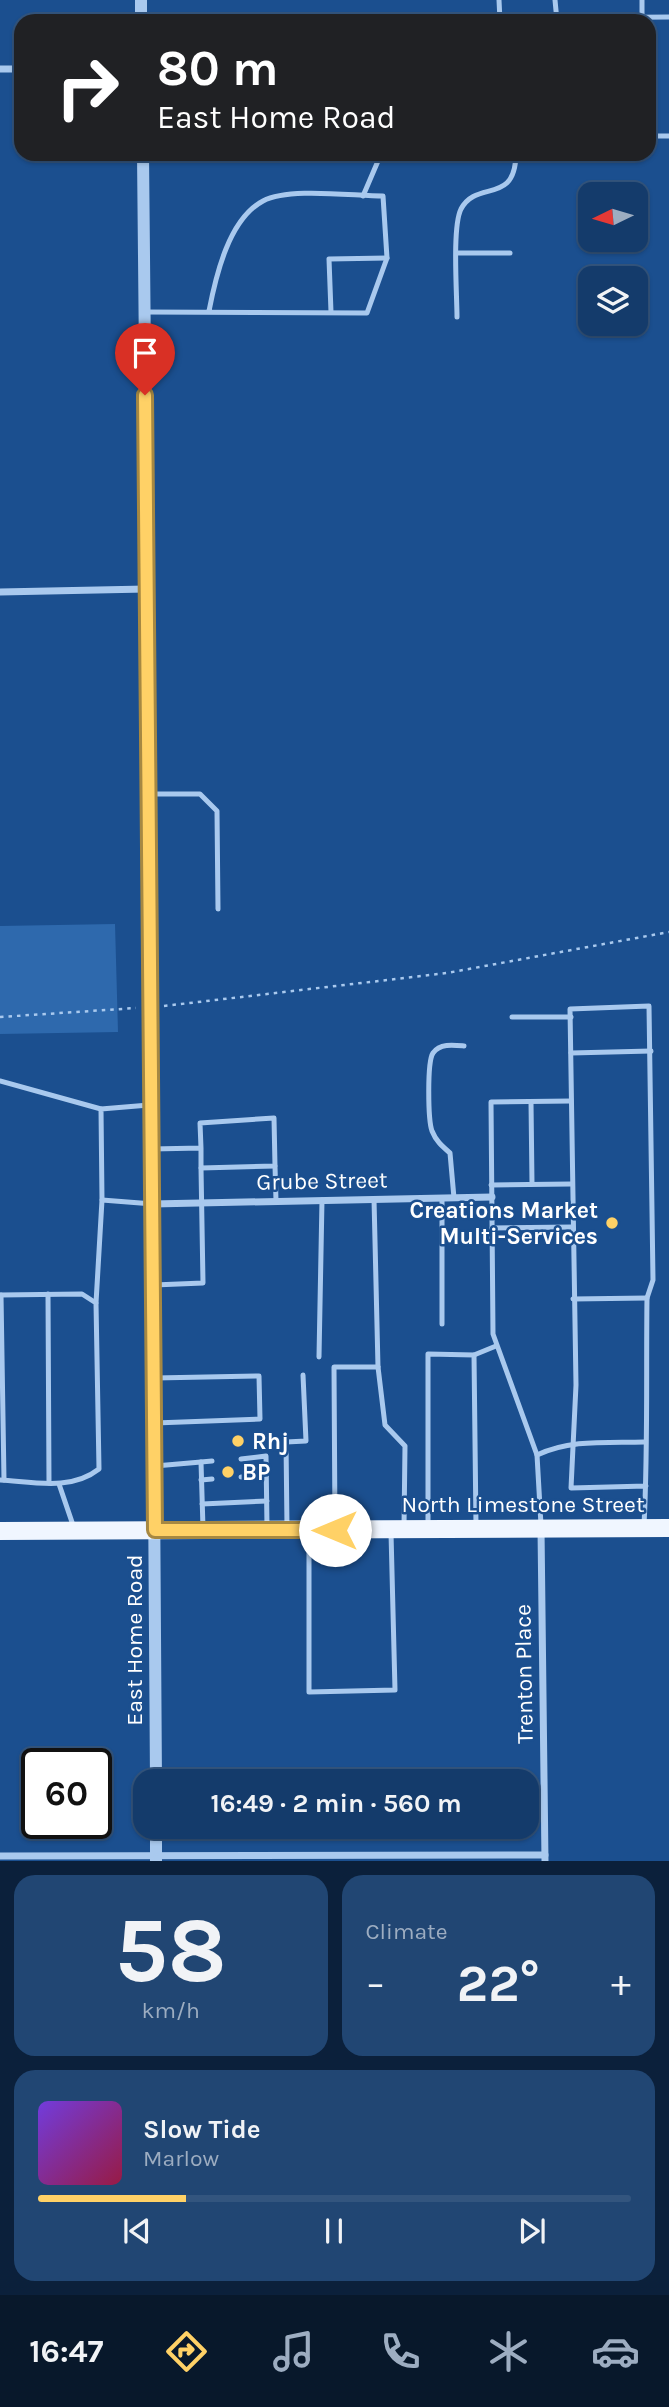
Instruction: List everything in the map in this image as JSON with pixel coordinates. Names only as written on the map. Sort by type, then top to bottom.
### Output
[{"type":"main road","name":"North Limestone Street","points":[[0,1531],[669,1528]]},
{"type":"street","name":"East Home Road","points":[[143,161],[155,1378],[156,1769]]},
{"type":"street","points":[[0,592],[146,589]]},
{"type":"street","name":"Grube Street","points":[[153,1204],[492,1197]]},
{"type":"street","name":"Trenton Place","points":[[541,1529],[545,1858]]},
{"type":"street","points":[[156,1839],[156,1858]]},
{"type":"street","points":[[0,1856],[545,1858]]},
{"type":"lane","points":[[363,196],[378,161]]},
{"type":"lane","points":[[457,317],[457,253],[461,209],[472,199],[505,187],[513,179],[515,161]]},
{"type":"lane","points":[[144,312],[367,313],[387,258],[383,196],[289,195],[264,200],[245,215],[230,244],[215,282],[209,311]]},
{"type":"lane","points":[[457,253],[510,253]]},
{"type":"lane","points":[[331,312],[329,258],[387,258]]},
{"type":"lane","points":[[149,794],[200,794],[217,811],[218,909]]},
{"type":"lane","points":[[644,1528],[646,1486],[644,1442],[647,1298],[653,1280],[649,1006],[570,1009],[576,1385],[571,1443],[571,1488],[646,1486]]},
{"type":"lane","points":[[512,1017],[570,1017]]},
{"type":"lane","points":[[454,1198],[450,1153],[437,1142],[431,1128],[429,1066],[433,1053],[444,1045],[464,1045]]},
{"type":"lane","points":[[570,1053],[651,1051]]},
{"type":"lane","points":[[0,1081],[101,1109],[152,1105]]},
{"type":"lane","points":[[541,1529],[537,1455],[496,1346],[491,1102],[570,1101]]},
{"type":"lane","points":[[531,1102],[531,1184]]},
{"type":"lane","points":[[96,1303],[82,1294],[1,1295],[2,1480],[59,1484],[85,1480],[99,1469],[96,1303],[102,1200],[101,1109]]},
{"type":"lane","points":[[154,1285],[203,1283],[200,1123],[274,1118],[276,1201]]},
{"type":"lane","points":[[152,1149],[201,1147]]},
{"type":"lane","points":[[201,1168],[275,1166]]},
{"type":"lane","points":[[491,1185],[571,1184]]},
{"type":"lane","points":[[442,1198],[442,1324]]},
{"type":"lane","points":[[309,1530],[309,1692],[395,1690],[397,1530],[405,1446],[386,1425],[378,1367],[374,1199]]},
{"type":"lane","points":[[102,1200],[153,1204]]},
{"type":"lane","points":[[319,1357],[322,1200]]},
{"type":"lane","points":[[492,1228],[572,1227]]},
{"type":"lane","points":[[48,1294],[50,1483]]},
{"type":"lane","points":[[573,1299],[647,1298]]},
{"type":"lane","points":[[428,1529],[428,1354],[474,1355],[496,1346]]},
{"type":"lane","points":[[474,1355],[476,1529]]},
{"type":"lane","points":[[335,1530],[334,1367],[378,1367]]},
{"type":"lane","points":[[287,1530],[286,1442],[306,1441],[303,1375]]},
{"type":"lane","points":[[155,1378],[259,1376],[260,1419],[155,1423]]},
{"type":"lane","points":[[537,1455],[558,1445],[571,1443],[644,1442]]},
{"type":"lane","points":[[241,1459],[266,1456],[267,1530]]},
{"type":"lane","points":[[155,1466],[212,1461]]},
{"type":"lane","points":[[201,1462],[203,1530]]},
{"type":"lane","points":[[241,1477],[267,1476]]},
{"type":"lane","points":[[201,1480],[212,1479]]},
{"type":"lane","points":[[59,1484],[75,1531]]},
{"type":"lane","points":[[202,1504],[267,1501]]},
{"type":"path","points":[[156,1007],[447,973],[669,932]]},
{"type":"path","points":[[0,1017],[142,1008]]},
{"type":"shaded area","points":[[115,924],[118,1032],[0,1034],[0,926]]},
{"type":"place","name":"Creations Market Multi-Services","points":[[612,1223]]},
{"type":"place","name":"Rhj","points":[[238,1441]]},
{"type":"place","name":"BP","points":[[228,1472]]},
{"type":"route","points":[[145,395],[155,1530],[335,1530]]}]
